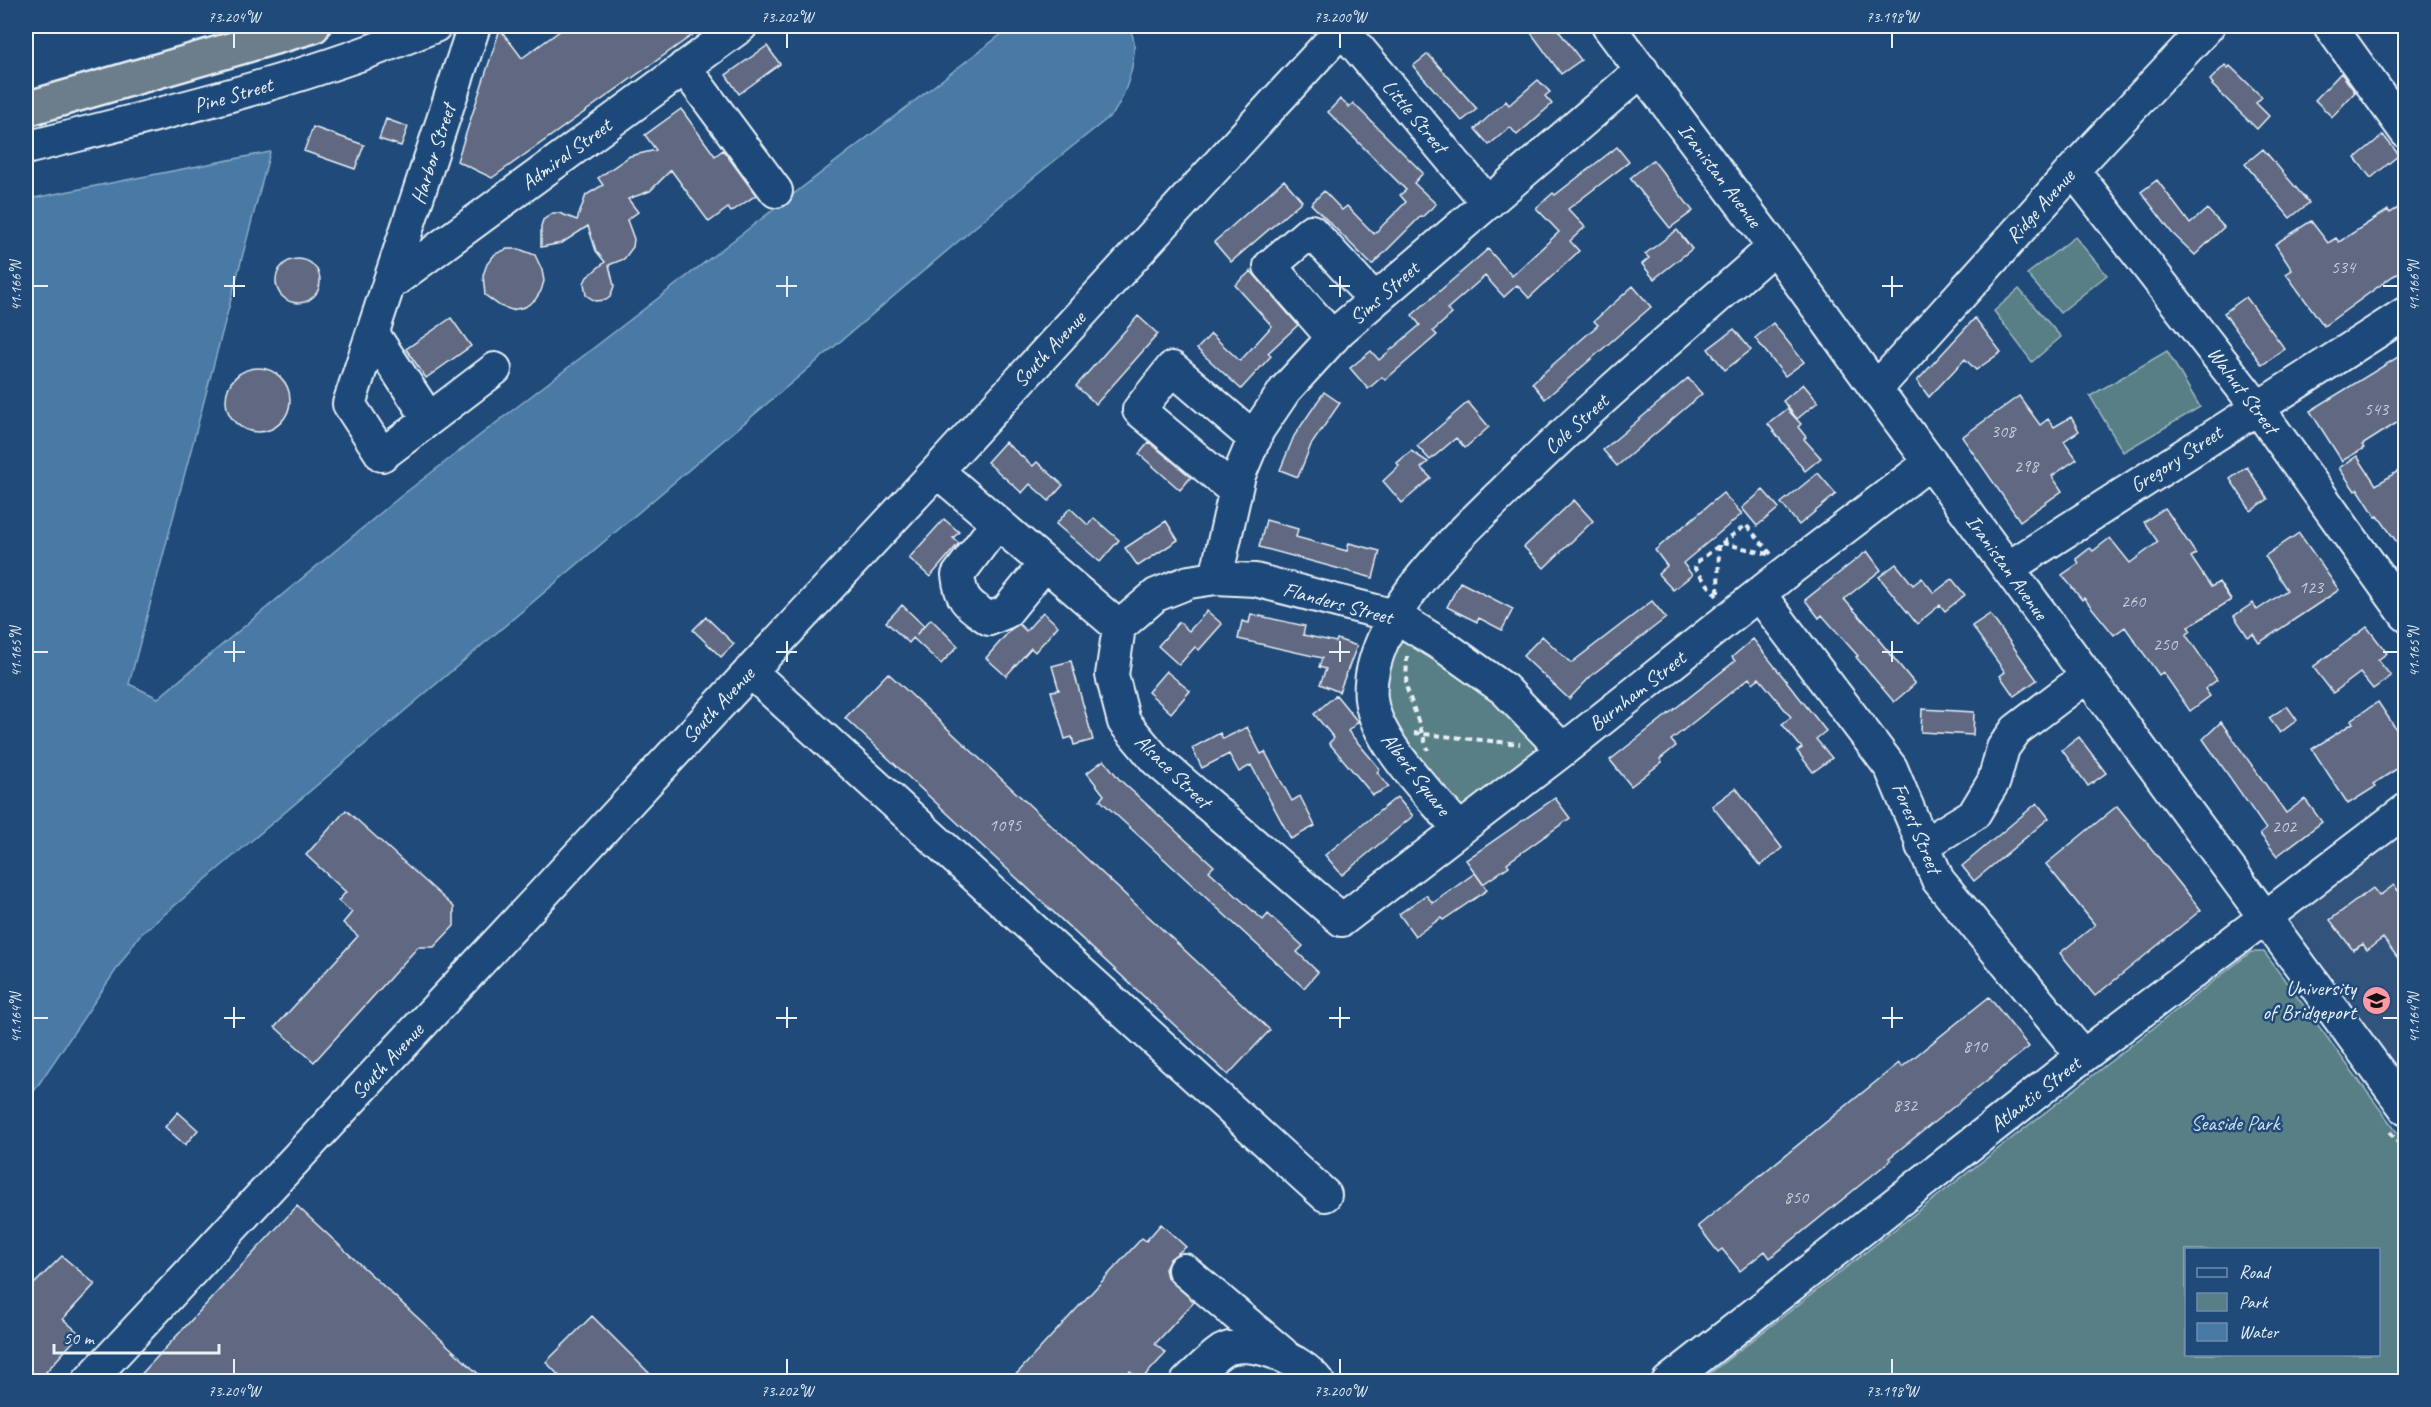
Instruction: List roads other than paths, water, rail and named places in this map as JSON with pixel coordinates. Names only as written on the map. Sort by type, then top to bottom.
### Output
[{"type":"highway","points":[[26,109],[313,26]]},
{"type":"street","name":"Pine Street","points":[[26,148],[214,101],[315,72],[435,26]]},
{"type":"street","name":"Harbor Street","points":[[429,419],[382,455],[349,404],[391,283],[474,26]]},
{"type":"street","name":"Admiral Street","points":[[391,283],[741,26]]},
{"type":"street","name":"Iranistan Avenue","points":[[1608,26],[1774,247],[2406,1108]]},
{"type":"street","name":"Ridge Avenue","points":[[1876,389],[2073,170],[2208,26]]},
{"type":"street","points":[[2330,26],[2406,132]]},
{"type":"street","name":"Little Street","points":[[1343,27],[1488,203]]},
{"type":"street","name":"South Avenue","points":[[88,1382],[937,471],[1343,27]]},
{"type":"street","points":[[684,68],[776,191]]},
{"type":"street","name":"Sims Street","points":[[1216,578],[1239,475],[1255,439],[1285,390],[1333,338],[1375,300],[1642,70]]},
{"type":"street","name":"Walnut Street","points":[[2073,170],[2257,407],[2406,615]]},
{"type":"street","points":[[1333,338],[1270,266],[1311,231],[1375,300]]},
{"type":"street","name":"Cole Street","points":[[1399,642],[1413,589],[1439,556],[1557,441],[1774,247]]},
{"type":"street","name":"Gregory Street","points":[[2008,568],[2406,313]]},
{"type":"street","points":[[373,334],[429,419],[495,369]]},
{"type":"street","points":[[1235,491],[1139,410],[1172,368],[1255,439]]},
{"type":"street","name":"Burnham Street","points":[[1342,920],[1563,750],[1759,594],[1778,564],[1931,462]]},
{"type":"street","points":[[937,471],[1119,627]]},
{"type":"street","points":[[997,523],[958,575],[960,591],[966,603],[989,619],[1006,612],[1045,564]]},
{"type":"street","name":"Flanders Street","points":[[1119,627],[1156,595],[1189,582],[1216,578],[1255,580],[1399,642],[1445,647],[1504,689],[1563,750]]},
{"type":"street","name":"Forest Street","points":[[1759,594],[1891,768],[1938,880],[2083,1056]]},
{"type":"street","name":"Alsace Street","points":[[1119,627],[1112,675],[1124,722],[1155,759],[1342,920]]},
{"type":"street","name":"Albert Square","points":[[1399,642],[1376,659],[1370,683],[1374,715],[1395,753],[1459,829]]},
{"type":"street","points":[[750,671],[1325,1195]]},
{"type":"street","points":[[1922,846],[1974,814],[1994,781],[2003,748],[2016,730],[2087,676]]},
{"type":"street","name":"Atlantic Street","points":[[1668,1382],[2083,1056],[2406,810]]},
{"type":"street","points":[[1184,1270],[1284,1354],[1311,1373],[1318,1382]]},
{"type":"street","points":[[1187,1382],[1224,1350],[1247,1347],[1284,1354]]},
{"type":"water","points":[[1012,26],[1129,26],[1134,42],[1133,62],[1125,90],[1113,114],[1033,178],[139,936],[26,1103],[26,220],[34,198],[270,152],[129,684],[158,698],[401,496]]},
{"type":"place","name":"University of Bridgeport","points":[[2377,1000]]},
{"type":"park label","name":"Seaside Park","points":[[2235,1123]]}]
